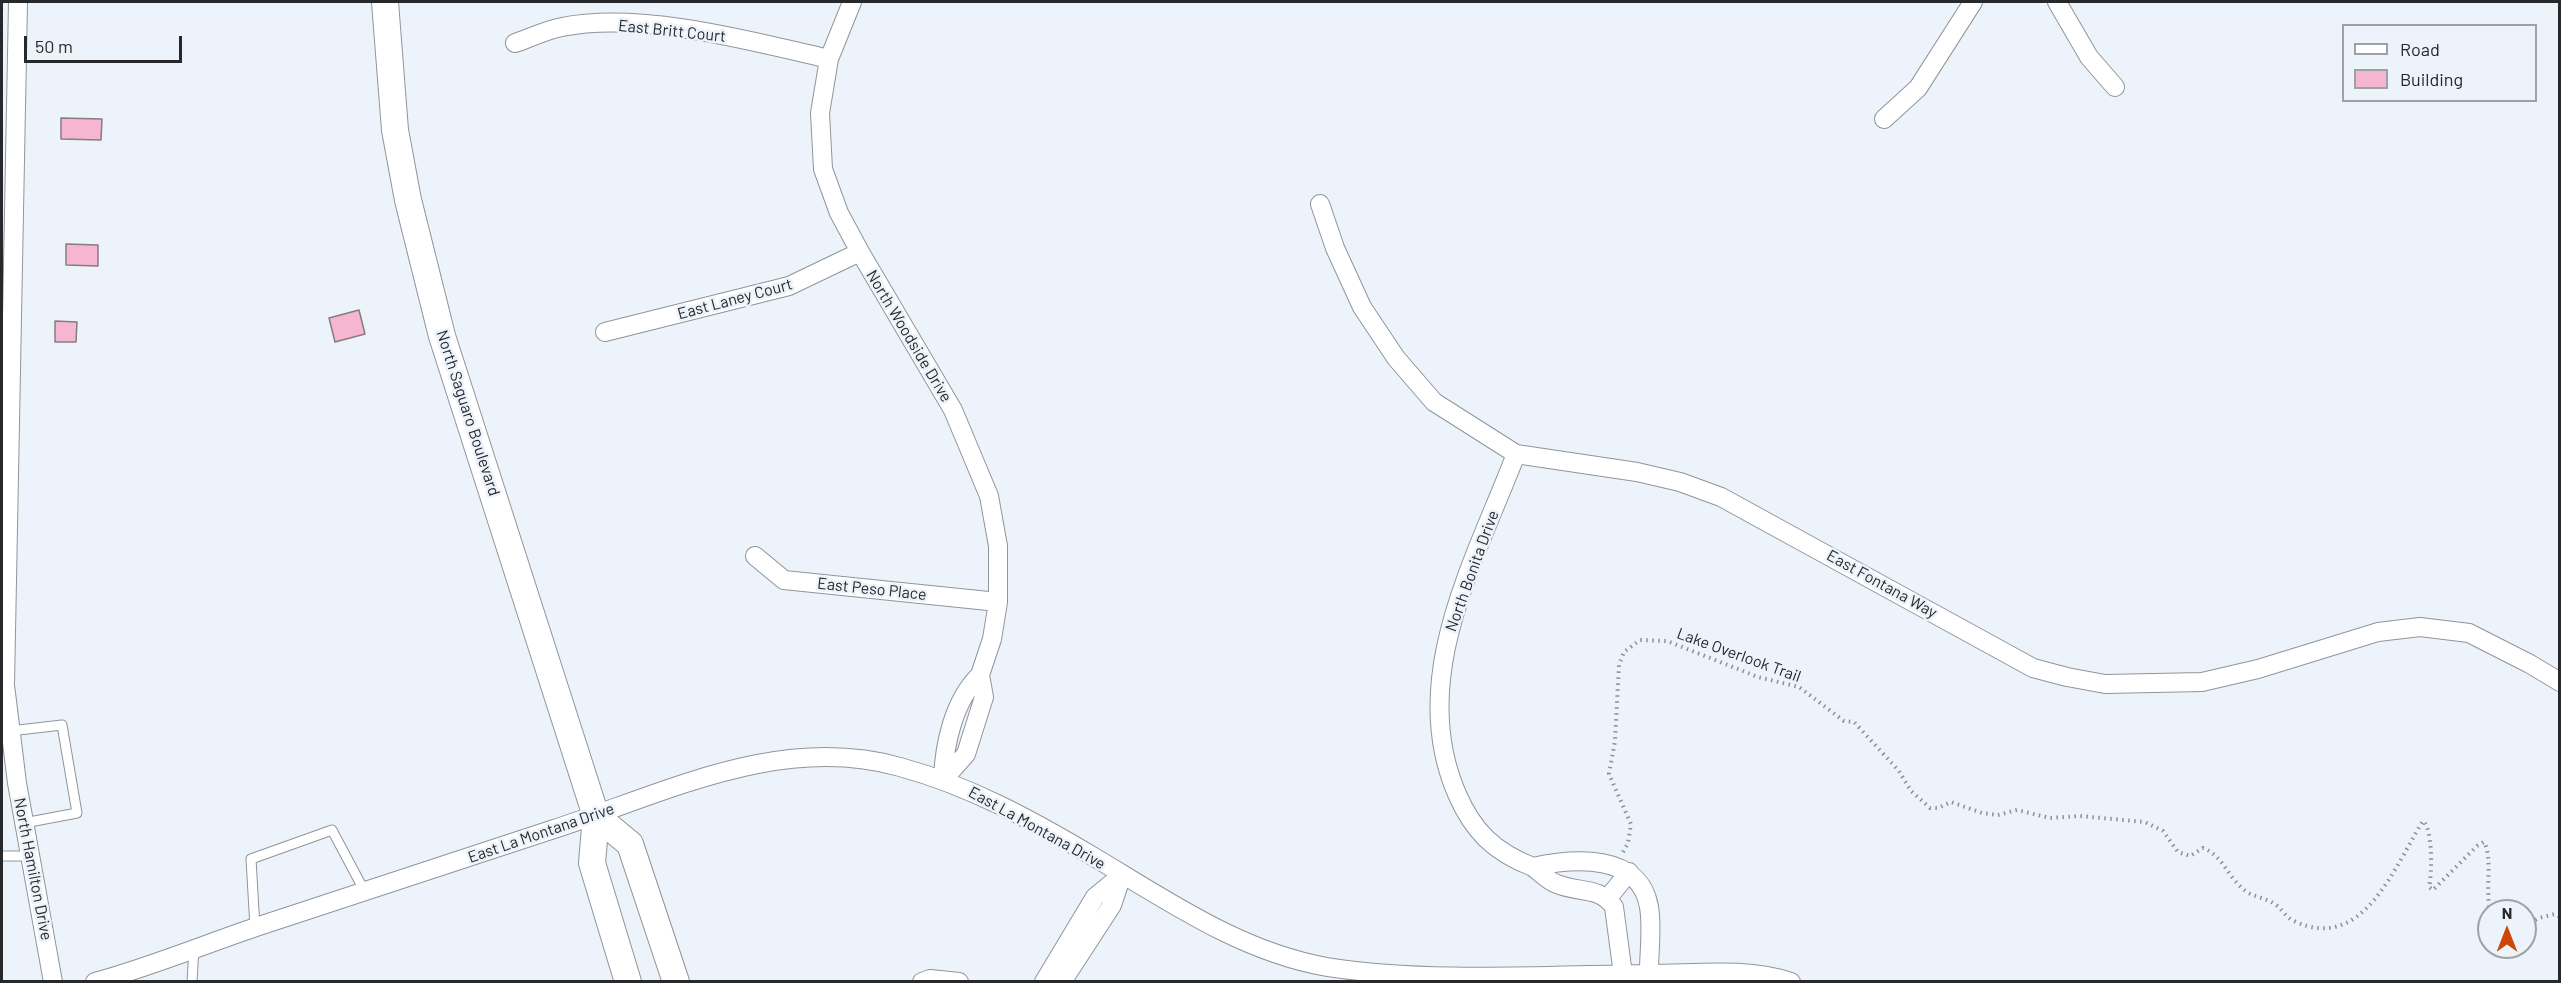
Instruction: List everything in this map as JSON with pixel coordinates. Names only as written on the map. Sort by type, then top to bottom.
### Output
[{"type":"main road","name":"North Saguaro Boulevard","points":[[385,2],[396,130],[408,200],[442,336],[596,816],[592,863],[628,981]]},
{"type":"main road","points":[[596,816],[630,844],[676,981]]},
{"type":"street","name":"North Hamilton Drive","points":[[18,2],[3,686],[24,823],[53,981]]},
{"type":"street","name":"North Woodside Drive","points":[[852,2],[829,59],[820,113],[823,169],[839,213],[860,252],[953,410],[989,496],[998,546],[998,602],[992,639],[980,675],[984,697],[966,754],[944,780]]},
{"type":"street","points":[[1884,119],[1918,88],[1973,2]]},
{"type":"street","points":[[2057,2],[2089,57],[2115,87]]},
{"type":"street","name":"East Britt Court","points":[[515,43],[562,27],[632,24],[719,34],[829,59]]},
{"type":"street","name":"East Fontana Way","points":[[1320,204],[1335,248],[1362,308],[1396,358],[1434,402],[1516,454],[1637,472],[1680,482],[1721,497],[2033,668],[2105,684],[2202,682],[2258,669],[2378,632],[2420,627],[2469,633],[2530,664],[2559,682]]},
{"type":"street","name":"East Laney Court","points":[[605,332],[789,286],[860,252]]},
{"type":"street","name":"North Bonita Drive","points":[[1516,454],[1449,627],[1440,672],[1438,720],[1446,768],[1468,818],[1494,847],[1511,859],[1533,867],[1556,884],[1598,893],[1608,898]]},
{"type":"street","name":"East Peso Place","points":[[755,556],[784,580],[998,602]]},
{"type":"street","name":"East La Montana Drive","points":[[95,981],[596,816],[691,781],[746,766],[815,756],[893,765],[944,780],[987,797],[1097,858],[1184,912],[1250,944],[1327,967],[1469,977],[1636,977],[1747,974],[1791,981]]},
{"type":"street","points":[[1533,867],[1562,861],[1622,869],[1643,885],[1650,908],[1636,977]]},
{"type":"street","points":[[1622,869],[1608,898],[1614,907],[1636,977]]},
{"type":"street","points":[[1044,981],[1095,897],[1122,875]]},
{"type":"street","points":[[1062,981],[1112,904],[1122,875]]},
{"type":"street","points":[[922,981],[930,979],[959,981]]},
{"type":"lane","points":[[10,731],[62,725],[77,813],[24,823]]},
{"type":"lane","points":[[255,928],[251,859],[332,830],[365,892]]},
{"type":"lane","points":[[2,856],[30,856]]},
{"type":"lane","points":[[192,981],[194,948]]},
{"type":"path","name":"Lake Overlook Trail","points":[[1622,869],[1631,824],[1609,774],[1615,741],[1618,665],[1624,652],[1640,640],[1649,640],[1667,641],[1758,677],[1799,687],[1844,721],[1854,722],[1899,771],[1911,791],[1930,808],[1938,808],[1951,802],[1982,813],[1998,814],[2017,810],[2050,818],[2080,816],[2145,822],[2163,831],[2178,852],[2190,856],[2203,848],[2216,854],[2233,880],[2249,894],[2273,902],[2292,921],[2323,930],[2338,928],[2374,901],[2423,821],[2428,825],[2430,836],[2429,887],[2433,890],[2477,846],[2484,842],[2488,849],[2486,889],[2488,899]]},
{"type":"path","points":[[2537,919],[2554,914],[2559,917]]},
{"type":"building","points":[[61,118],[102,119],[101,140],[61,139]]},
{"type":"building","points":[[66,244],[98,245],[98,266],[66,265]]},
{"type":"building","points":[[359,310],[365,334],[335,342],[329,318]]},
{"type":"building","points":[[55,321],[77,322],[76,342],[55,342]]}]
